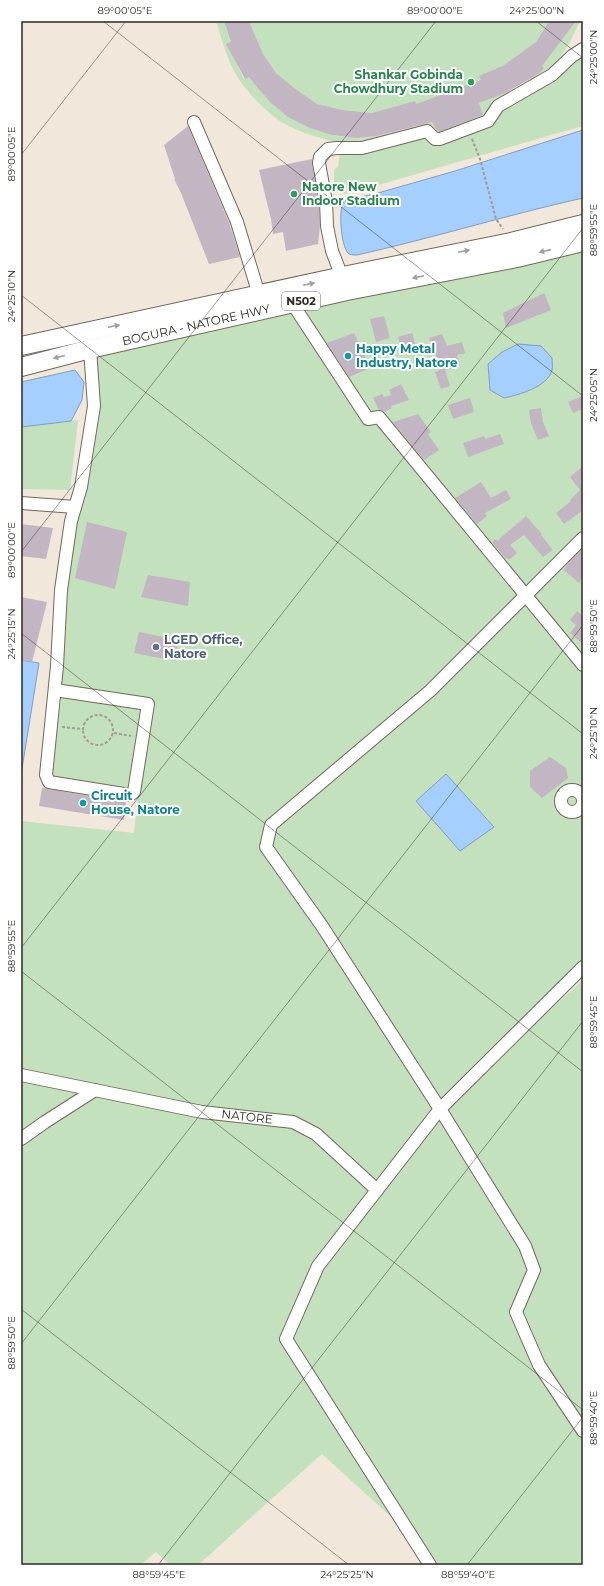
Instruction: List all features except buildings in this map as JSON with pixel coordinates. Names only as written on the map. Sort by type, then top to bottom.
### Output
[{"type":"highway","name":"BOGURA - NATORE HWY","points":[[21,367],[90,349],[292,303],[345,284],[583,224]]},
{"type":"highway","name":"BOGURA - NATORE HWY","points":[[21,346],[259,294],[345,284],[517,258],[583,242]]},
{"type":"highway","points":[[90,349],[94,330]]},
{"type":"street","points":[[345,284],[332,251],[327,226],[326,202],[319,163],[320,157],[324,152],[328,149],[337,148],[362,148],[427,131],[435,139],[440,139],[469,129],[488,121],[498,106],[552,75],[572,56],[583,49]]},
{"type":"street","points":[[194,122],[237,222],[259,294]]},
{"type":"street","points":[[292,303],[368,419],[379,416],[583,665]]},
{"type":"street","points":[[54,690],[148,704],[134,792],[130,795],[49,782],[46,775],[62,590],[71,521],[82,487],[94,406],[90,349]]},
{"type":"street","points":[[21,503],[75,507]]},
{"type":"street","points":[[583,538],[431,690],[271,825],[266,847],[322,926],[440,1109],[525,1246],[534,1270],[516,1312],[539,1365],[583,1431]]},
{"type":"street","points":[[425,1563],[286,1339],[318,1266],[440,1109],[583,967]]},
{"type":"street","name":"NATORE","points":[[21,1076],[202,1112],[293,1122],[316,1134],[377,1190]]},
{"type":"street","points":[[21,1139],[95,1090]]},
{"type":"path","points":[[469,129],[480,159],[496,219]]},
{"type":"path","points":[[100,715],[109,719],[114,728],[114,733],[109,742],[99,746],[89,743],[83,729],[84,724],[90,717],[100,715]]},
{"type":"path","points":[[51,726],[83,729]]},
{"type":"path","points":[[114,733],[142,738]]},
{"type":"green space","points":[[216,21],[224,21],[231,42],[227,44],[244,79],[249,77],[271,103],[332,135],[357,138],[378,136],[421,125],[372,113],[343,110],[317,104],[294,89],[276,73],[263,54],[249,21],[549,21],[534,45],[574,21],[580,21],[567,47],[553,65],[542,75],[528,84],[491,102],[492,107],[583,53],[583,126],[354,192],[345,194],[340,193],[334,189],[334,170],[338,166],[340,153],[346,144],[354,143],[338,142],[314,136],[290,127],[273,116],[251,95],[238,78],[227,54]],"holes":[[[517,57],[543,69],[518,86],[505,93],[490,98],[480,76]],[[472,84],[485,120],[437,137],[424,101]]]},
{"type":"green space","points":[[583,242],[583,967],[449,1101],[583,980],[583,1565],[430,1565],[412,1536],[322,1454],[198,1565],[170,1565],[156,1552],[140,1565],[21,1565],[21,821],[134,833],[148,704],[55,690],[61,590],[94,406],[90,349]]},
{"type":"green space","points":[[78,420],[70,490],[21,489],[21,427]]},
{"type":"green space","points":[[62,693],[140,709],[127,794],[50,779]]},
{"type":"water","points":[[583,130],[583,198],[357,255],[348,253],[344,243],[341,227],[341,211],[344,201],[455,171]]},
{"type":"water","points":[[518,344],[541,346],[552,358],[552,370],[545,381],[539,386],[517,395],[504,398],[490,390],[488,364],[502,352]]},
{"type":"water","points":[[75,370],[84,382],[82,400],[71,421],[21,427],[21,382]]},
{"type":"water","points":[[21,660],[39,663],[21,775]]},
{"type":"water","points":[[446,774],[494,827],[460,851],[416,801]]},
{"type":"place","name":"Shankar Gobinda Chowdhury Stadium","points":[[471,82]]},
{"type":"place","name":"Natore New Indoor Stadium","points":[[294,194]]},
{"type":"place","name":"Happy Metal Industry, Natore","points":[[348,356]]},
{"type":"place","name":"LGED Office, Natore","points":[[156,647]]},
{"type":"place","name":"Circuit House, Natore","points":[[83,803]]}]
